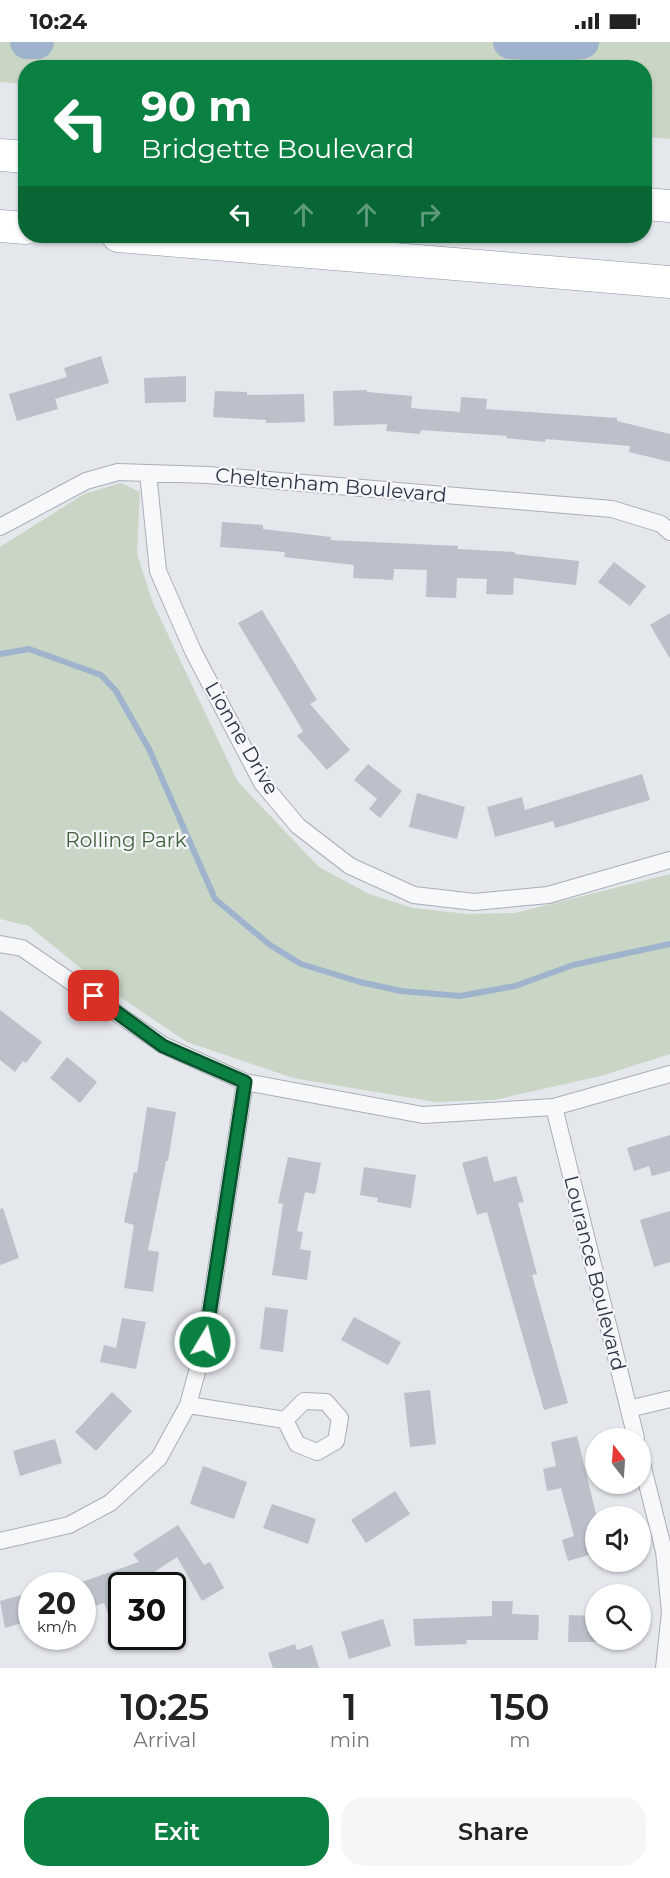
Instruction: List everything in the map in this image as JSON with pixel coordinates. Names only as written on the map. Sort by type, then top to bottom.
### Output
[{"type":"highway","points":[[0,155],[18,156]]},
{"type":"highway","points":[[652,205],[670,206]]},
{"type":"highway","points":[[0,226],[18,227]]},
{"type":"highway","points":[[202,243],[670,282]]},
{"type":"street","name":"Cheltenham Boulevard","points":[[0,528],[86,481],[118,472],[208,475],[612,509],[661,524],[670,532]]},
{"type":"street","name":"Lionne Drive","points":[[148,473],[158,571],[193,651],[262,783],[298,826],[350,866],[414,895],[474,902],[548,895],[670,860]]},
{"type":"street","points":[[0,944],[22,948],[163,1046],[245,1082],[423,1114],[554,1107],[670,1074]]},
{"type":"street","points":[[0,1541],[69,1525],[110,1503],[159,1458],[188,1405],[205,1342],[245,1082]]},
{"type":"street","name":"Lourance Boulevard","points":[[554,1107],[634,1428]]},
{"type":"street","points":[[629,1409],[670,1399]]},
{"type":"street","points":[[188,1405],[285,1420]]},
{"type":"street","points":[[650,1494],[664,1551],[670,1612],[664,1668]]},
{"type":"green space","points":[[0,42],[670,42],[670,139],[652,138],[652,60],[18,60],[18,83],[0,82]]},
{"type":"green space","name":"Rolling Park","points":[[121,483],[140,492],[137,554],[153,603],[238,782],[319,867],[369,894],[413,908],[468,914],[515,913],[670,874],[670,1054],[601,1076],[494,1100],[435,1102],[293,1078],[187,1042],[95,980],[29,926],[0,919],[0,547],[84,494]]},
{"type":"building","points":[[101,356],[109,383],[55,399],[58,409],[17,421],[9,394],[67,377],[64,368]]},
{"type":"building","points":[[186,376],[186,402],[145,403],[144,378]]},
{"type":"building","points":[[367,390],[367,392],[412,396],[411,408],[460,412],[461,397],[487,399],[486,409],[617,418],[617,421],[670,434],[670,462],[629,452],[630,446],[546,439],[545,442],[506,438],[507,436],[421,430],[420,434],[386,431],[387,424],[334,426],[333,391]]},
{"type":"building","points":[[215,391],[247,392],[247,395],[304,394],[305,422],[266,423],[266,420],[213,417]]},
{"type":"building","points":[[222,522],[263,525],[263,529],[331,537],[330,540],[458,546],[458,549],[515,552],[515,554],[579,561],[576,585],[514,578],[513,595],[486,594],[487,579],[457,578],[456,598],[426,597],[427,570],[394,569],[393,580],[353,578],[354,565],[284,557],[285,552],[220,547]]},
{"type":"building","points":[[614,562],[646,586],[630,606],[598,582]]},
{"type":"building","points":[[262,610],[317,700],[310,704],[350,750],[327,770],[297,736],[303,731],[238,623]]},
{"type":"building","points":[[670,613],[670,659],[650,625]]},
{"type":"building","points":[[368,764],[402,791],[380,818],[369,809],[377,799],[354,780]]},
{"type":"building","points":[[642,774],[650,800],[555,828],[553,821],[495,837],[487,807],[522,797],[525,810]]},
{"type":"building","points":[[417,793],[465,807],[457,839],[409,827]]},
{"type":"building","points":[[0,1010],[42,1042],[26,1063],[23,1061],[15,1072],[0,1060]]},
{"type":"building","points":[[67,1057],[97,1082],[80,1103],[50,1078]]},
{"type":"building","points":[[147,1107],[176,1112],[168,1161],[166,1161],[148,1250],[159,1252],[153,1292],[124,1288],[134,1225],[124,1222],[134,1172],[137,1173]]},
{"type":"building","points":[[670,1135],[670,1171],[652,1176],[649,1166],[634,1171],[627,1148]]},
{"type":"building","points":[[487,1156],[494,1182],[516,1176],[524,1202],[518,1203],[537,1274],[532,1275],[568,1403],[544,1410],[487,1212],[477,1215],[462,1163]]},
{"type":"building","points":[[288,1157],[321,1163],[315,1194],[305,1192],[297,1231],[303,1232],[300,1249],[311,1251],[307,1280],[272,1275],[283,1204],[278,1203]]},
{"type":"building","points":[[364,1167],[416,1175],[411,1208],[377,1202],[378,1198],[360,1195]]},
{"type":"building","points":[[3,1208],[19,1258],[0,1265],[0,1209]]},
{"type":"building","points":[[670,1211],[670,1262],[654,1267],[640,1220]]},
{"type":"building","points":[[265,1307],[288,1310],[283,1352],[260,1349]]},
{"type":"building","points":[[354,1317],[401,1342],[388,1365],[341,1340]]},
{"type":"building","points":[[122,1318],[146,1322],[136,1369],[100,1362],[104,1345],[116,1348]]},
{"type":"building","points":[[430,1390],[436,1444],[410,1447],[404,1393]]},
{"type":"building","points":[[112,1392],[132,1411],[96,1451],[75,1432]]},
{"type":"building","points":[[577,1436],[585,1469],[585,1494],[591,1494],[594,1506],[585,1506],[585,1556],[568,1561],[562,1540],[574,1536],[561,1488],[547,1491],[543,1469],[556,1466],[551,1442]]},
{"type":"building","points":[[55,1439],[62,1463],[20,1476],[13,1451]]},
{"type":"building","points":[[203,1466],[247,1482],[234,1519],[190,1504]]},
{"type":"building","points":[[395,1491],[410,1514],[366,1543],[351,1520]]},
{"type":"building","points":[[272,1504],[316,1519],[308,1544],[263,1528]]},
{"type":"building","points":[[178,1525],[204,1565],[210,1562],[224,1588],[202,1601],[177,1557],[154,1572],[110,1572],[139,1562],[133,1554]]},
{"type":"building","points":[[108,1573],[108,1613],[104,1603],[96,1606],[96,1577]]},
{"type":"building","points":[[18,1596],[18,1624],[5,1628],[0,1601]]},
{"type":"building","points":[[492,1601],[513,1601],[512,1614],[539,1615],[538,1640],[466,1640],[467,1644],[415,1646],[413,1619],[492,1616]]},
{"type":"building","points":[[569,1615],[585,1616],[585,1642],[568,1642]]},
{"type":"building","points":[[383,1619],[391,1646],[349,1659],[341,1632]]},
{"type":"building","points":[[295,1644],[297,1650],[312,1645],[319,1668],[273,1668],[268,1653]]},
{"type":"waterway","points":[[27,42],[37,42]]},
{"type":"waterway","points":[[510,42],[557,45],[582,42]]},
{"type":"waterway","points":[[0,654],[29,649],[101,675],[116,691],[149,749],[215,899],[270,945],[301,964],[360,982],[401,991],[460,996],[515,986],[573,965],[670,944]]},
{"type":"route","points":[[94,996],[163,1046],[245,1082],[205,1342]]}]
